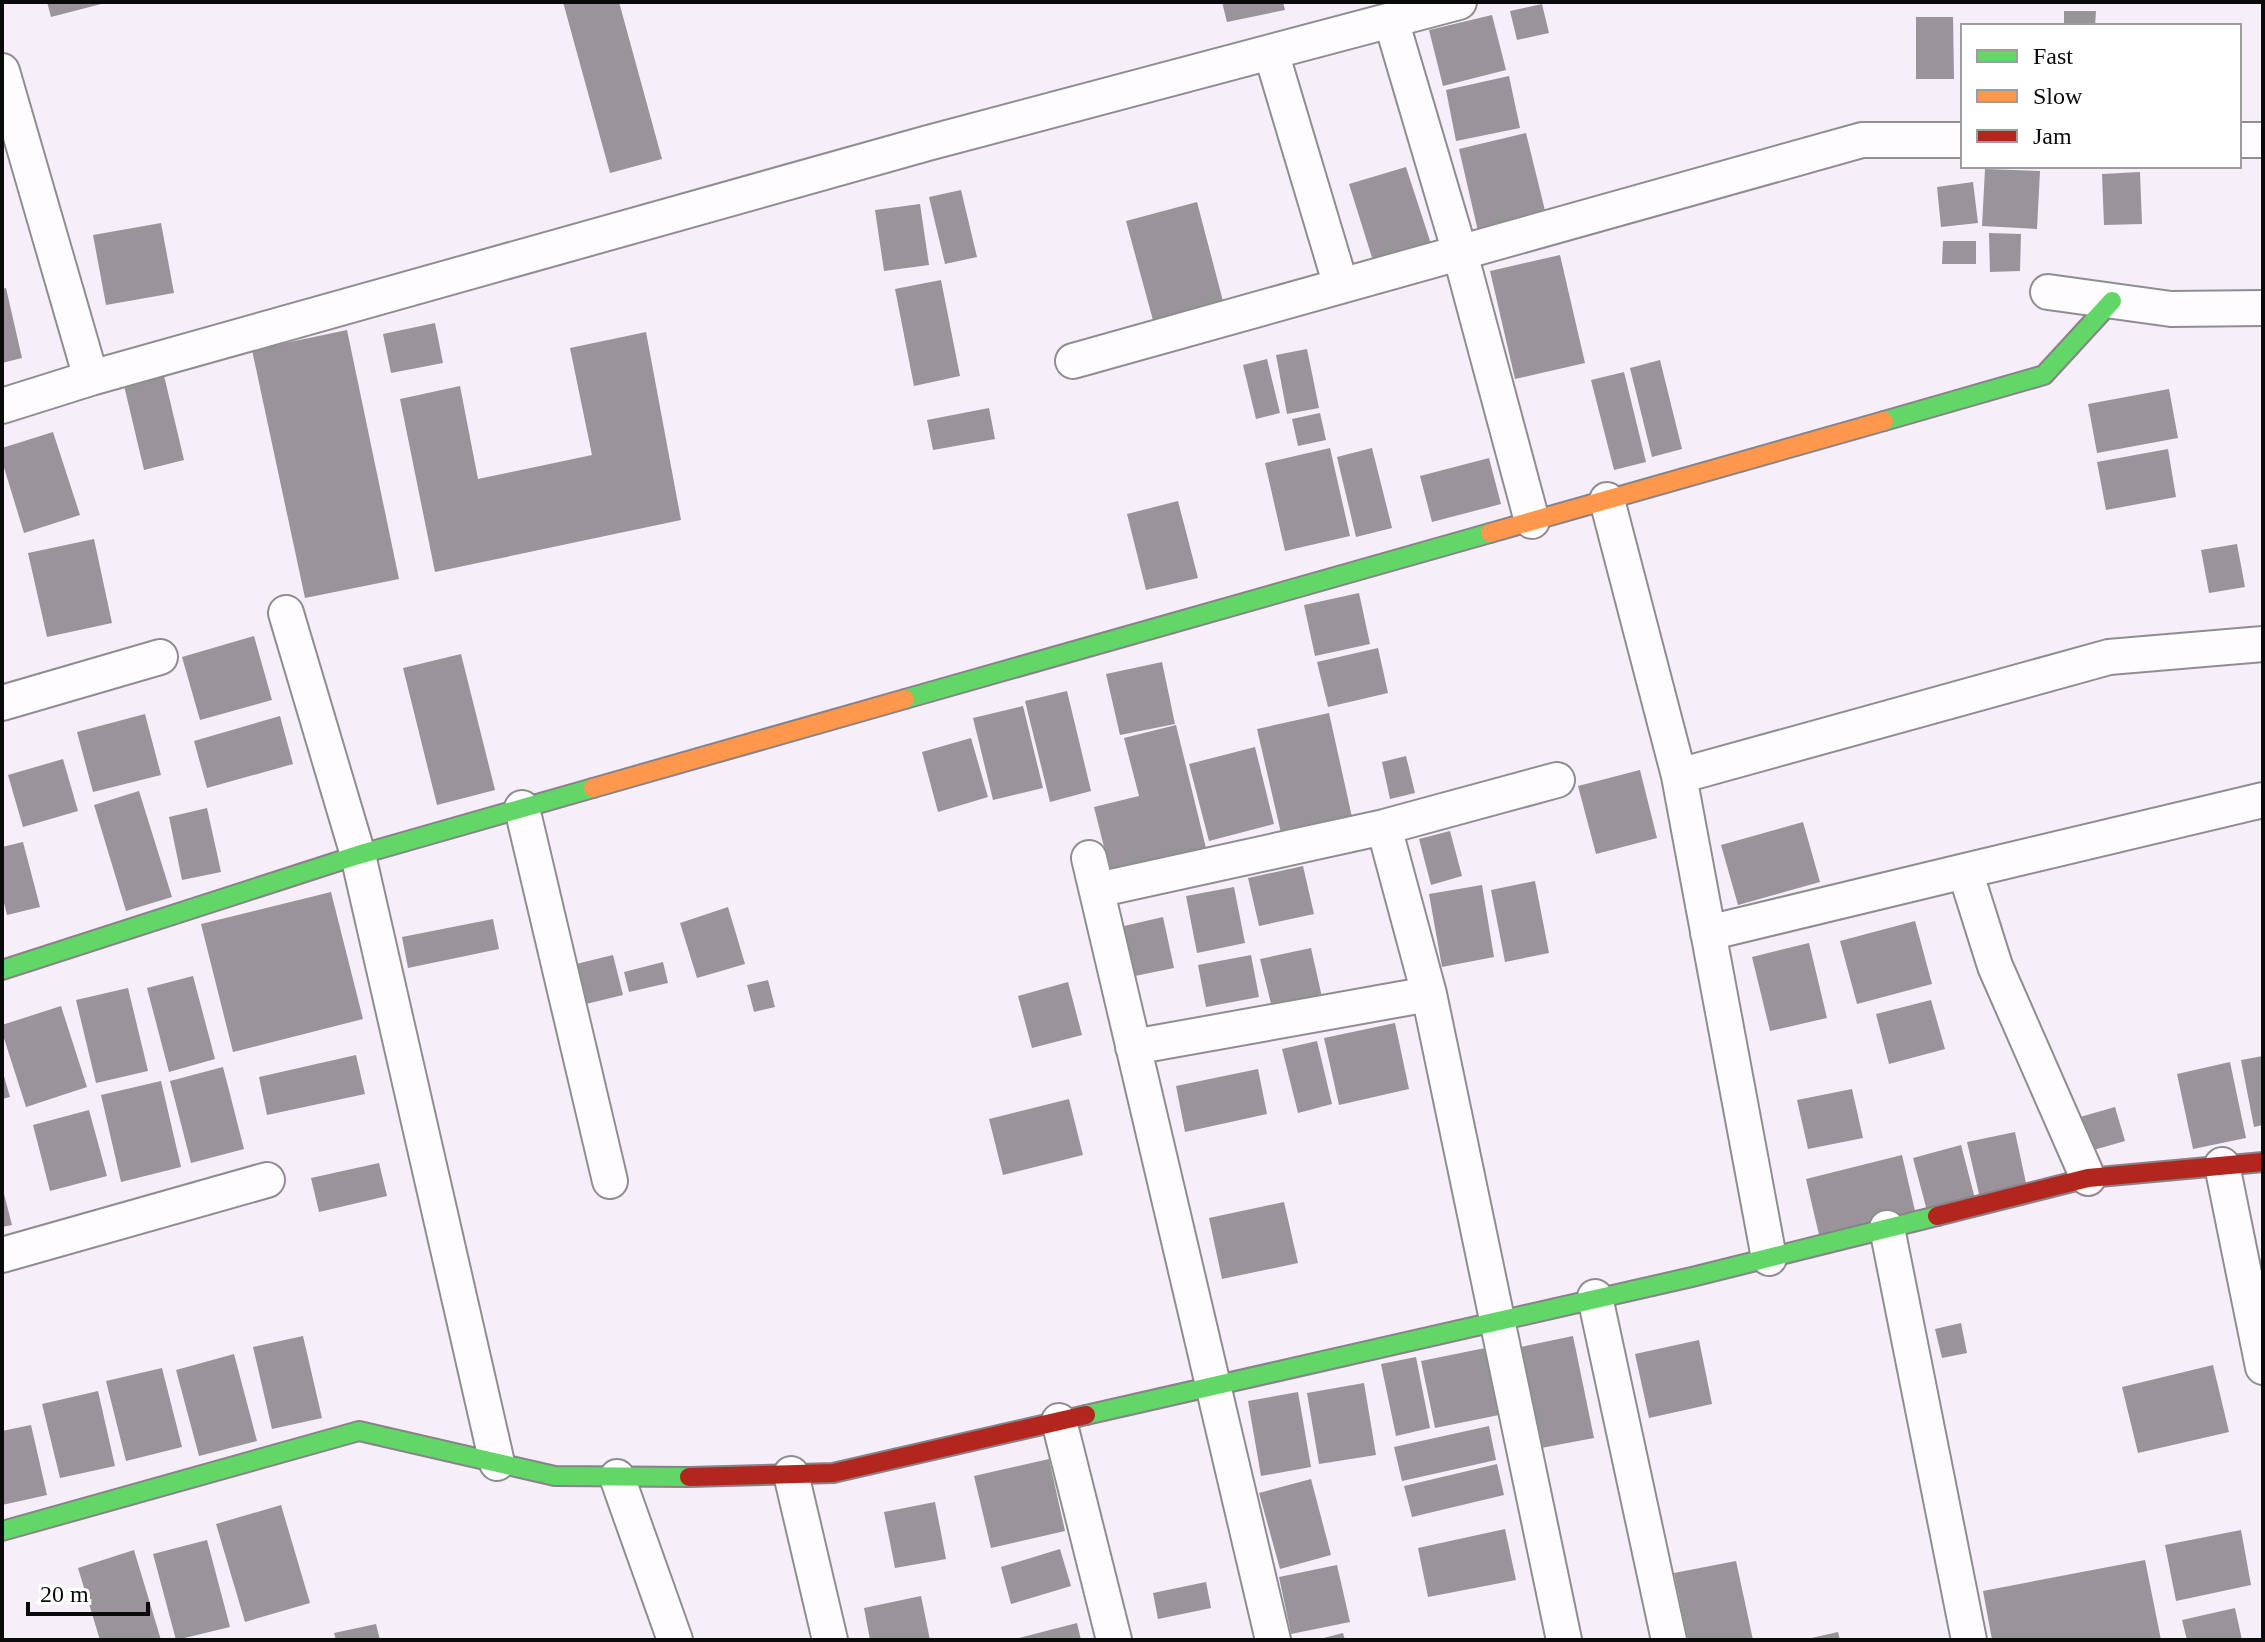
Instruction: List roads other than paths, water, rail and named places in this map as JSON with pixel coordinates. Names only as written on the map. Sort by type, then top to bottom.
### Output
[{"type":"street","points":[[2,406],[91,378],[928,143],[1459,2]]},
{"type":"street","points":[[1391,20],[1460,253],[1532,521]]},
{"type":"street","points":[[1271,52],[1341,286]]},
{"type":"street","points":[[2,71],[11,133],[91,378]]},
{"type":"street","points":[[1073,361],[1862,140],[1961,140]]},
{"type":"street","points":[[2241,140],[2263,140]]},
{"type":"street","points":[[2048,292],[2171,309],[2263,308]]},
{"type":"street","points":[[2,970],[358,855],[2044,375],[2112,301]]},
{"type":"street","points":[[1607,500],[1679,776],[1769,1258]]},
{"type":"street","points":[[286,613],[358,855],[497,1463]]},
{"type":"street","points":[[1679,776],[2109,657],[2263,644]]},
{"type":"street","points":[[2,703],[160,657]]},
{"type":"street","points":[[1273,1640],[1093,874],[1384,827],[1557,780]]},
{"type":"street","points":[[1708,933],[2263,800]]},
{"type":"street","points":[[522,808],[610,1181]]},
{"type":"street","points":[[1384,827],[1429,994],[1564,1640]]},
{"type":"street","points":[[1965,871],[1995,966],[2088,1178]]},
{"type":"street","points":[[1133,1047],[1429,994]]},
{"type":"street","points":[[2,1531],[359,1431],[555,1476],[833,1473],[1692,1277],[2088,1178],[2263,1162]]},
{"type":"street","points":[[2222,1165],[2263,1367]]},
{"type":"street","points":[[2,1255],[267,1180]]},
{"type":"street","points":[[1887,1228],[1969,1640]]},
{"type":"street","points":[[1595,1297],[1669,1640]]},
{"type":"street","points":[[1059,1421],[1114,1640]]},
{"type":"street","points":[[791,1474],[830,1640]]},
{"type":"street","points":[[617,1477],[675,1640]]}]
